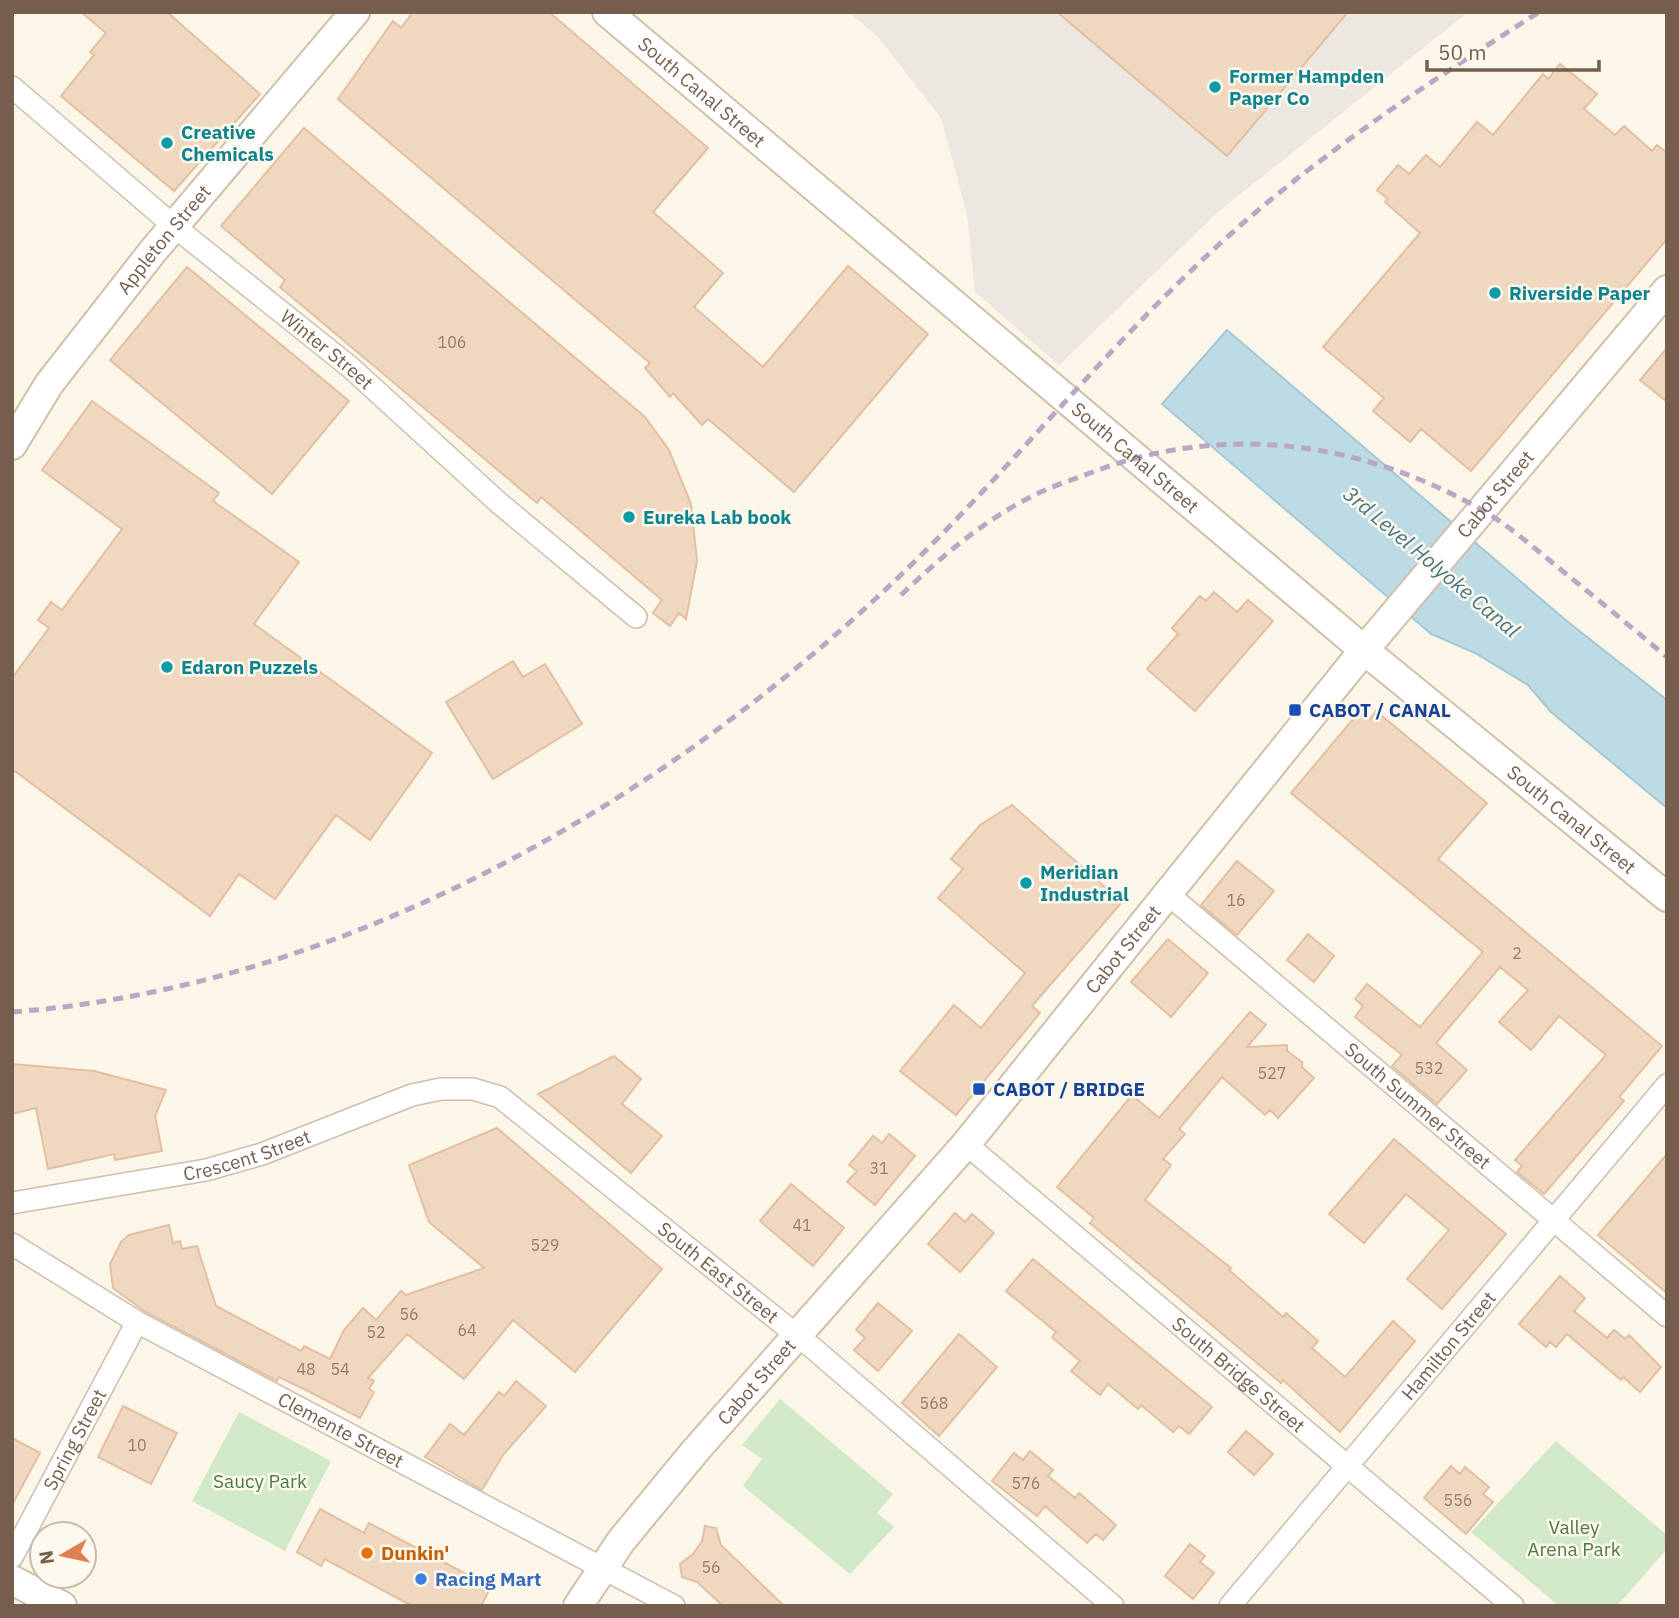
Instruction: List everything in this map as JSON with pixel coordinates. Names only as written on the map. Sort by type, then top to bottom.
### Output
[{"type":"street","name":"Appleton Street","points":[[12,444],[49,384],[175,227],[355,12]]},
{"type":"street","name":"South Canal Street","points":[[607,12],[1364,650],[1667,897]]},
{"type":"street","name":"Winter Street","points":[[12,87],[175,227],[350,367],[499,503],[636,617]]},
{"type":"street","name":"Cabot Street","points":[[578,1606],[603,1567],[696,1450],[966,1144],[1364,650],[1667,290]]},
{"type":"street","name":"South Summer Street","points":[[1169,895],[1667,1316]]},
{"type":"street","name":"Hamilton Street","points":[[1230,1606],[1667,1085]]},
{"type":"street","name":"Crescent Street","points":[[12,1203],[206,1170],[262,1154],[412,1095],[441,1089],[473,1089]]},
{"type":"street","name":"South East Street","points":[[473,1089],[500,1097],[520,1110],[797,1337],[1113,1606]]},
{"type":"street","name":"South Bridge Street","points":[[966,1144],[1513,1606]]},
{"type":"street","name":"Clemente Street","points":[[12,1244],[137,1322],[674,1606]]},
{"type":"street","name":"Spring Street","points":[[12,1557],[137,1322]]},
{"type":"street","points":[[12,1580],[62,1606]]},
{"type":"shaded area","points":[[849,12],[1468,12],[1218,212],[1059,365],[975,292],[967,214],[941,118],[879,38]]},
{"type":"green space","points":[[780,1399],[893,1494],[877,1513],[894,1527],[850,1574],[743,1486],[762,1459],[742,1445]]},
{"type":"green space","name":"Saucy Park","points":[[239,1412],[331,1461],[285,1551],[192,1501]]},
{"type":"green space","name":"Valley Arena Park","points":[[1556,1441],[1667,1535],[1667,1549],[1617,1606],[1559,1606],[1471,1532]]},
{"type":"water","name":"3rd Level Holyoke Canal","points":[[1227,330],[1568,622],[1667,700],[1667,808],[1551,712],[1528,685],[1475,653],[1431,634],[1162,404]]},
{"type":"building","name":"Creative Chemicals","points":[[81,12],[167,12],[260,94],[174,191],[61,96],[94,55],[90,52],[106,33]]},
{"type":"building","points":[[413,12],[549,12],[708,148],[653,212],[723,273],[694,307],[763,367],[848,266],[928,334],[794,492],[708,419],[702,425],[673,393],[670,397],[645,368],[650,363],[338,99],[393,21],[401,28]]},
{"type":"building","name":"Former Hampden Paper Co","points":[[1057,12],[1348,12],[1227,156]]},
{"type":"building","name":"Riverside Paper","points":[[1560,64],[1597,94],[1584,109],[1615,135],[1624,126],[1652,151],[1657,145],[1667,153],[1667,239],[1471,471],[1421,429],[1410,442],[1373,411],[1384,398],[1323,347],[1420,233],[1385,202],[1388,199],[1377,190],[1398,165],[1409,174],[1426,155],[1440,167],[1477,122],[1493,135],[1543,74],[1548,79]]},
{"type":"building","points":[[304,128],[645,417],[669,450],[691,504],[697,561],[686,619],[679,613],[670,626],[653,613],[662,600],[541,497],[537,503],[280,287],[285,280],[221,226]]},
{"type":"building","points":[[187,267],[349,401],[272,494],[110,360]]},
{"type":"building","points":[[1667,348],[1667,402],[1640,380]]},
{"type":"building","name":"Edaron Puzzels","points":[[92,401],[219,493],[213,501],[299,562],[254,624],[432,753],[370,840],[336,815],[275,899],[239,874],[210,916],[12,769],[12,678],[49,628],[38,620],[51,602],[62,610],[122,529],[42,470]]},
{"type":"building","points":[[1214,592],[1237,612],[1248,600],[1273,621],[1195,711],[1147,669],[1178,634],[1172,628],[1200,596],[1206,601]]},
{"type":"building","points":[[513,661],[523,677],[545,664],[582,724],[493,779],[446,702]]},
{"type":"building","points":[[1360,711],[1370,719],[1376,711],[1487,803],[1438,859],[1662,1046],[1619,1097],[1624,1101],[1544,1194],[1517,1172],[1522,1166],[1515,1160],[1606,1055],[1559,1016],[1531,1050],[1499,1022],[1528,990],[1500,967],[1436,1043],[1467,1070],[1437,1104],[1392,1066],[1402,1055],[1355,1017],[1363,1006],[1355,999],[1367,984],[1420,1027],[1483,952],[1291,793]]},
{"type":"building","name":"Meridian Industrial","points":[[1012,805],[1122,902],[1032,1006],[1040,1013],[956,1115],[900,1071],[954,1005],[981,1028],[1025,973],[938,898],[963,869],[951,859],[980,825]]},
{"type":"building","points":[[1237,861],[1274,891],[1237,935],[1201,905]]},
{"type":"building","points":[[1308,934],[1334,956],[1314,982],[1287,960]]},
{"type":"building","points":[[1168,939],[1208,973],[1171,1017],[1131,982]]},
{"type":"building","points":[[1250,1012],[1266,1025],[1247,1047],[1287,1045],[1287,1051],[1302,1062],[1302,1067],[1314,1078],[1278,1118],[1270,1110],[1265,1115],[1222,1077],[1179,1129],[1185,1134],[1163,1159],[1171,1165],[1145,1200],[1231,1268],[1229,1270],[1283,1317],[1286,1313],[1318,1341],[1312,1348],[1345,1377],[1393,1321],[1415,1341],[1340,1432],[1283,1380],[1281,1383],[1090,1223],[1094,1218],[1057,1187],[1132,1095],[1159,1118]]},
{"type":"building","points":[[614,1056],[641,1079],[622,1104],[662,1136],[631,1173],[538,1094]]},
{"type":"building","points":[[12,1064],[94,1071],[166,1090],[155,1116],[162,1151],[115,1160],[114,1154],[48,1169],[36,1108],[12,1114]]},
{"type":"building","points":[[497,1128],[662,1269],[575,1372],[513,1320],[464,1379],[407,1334],[368,1378],[374,1381],[369,1389],[374,1392],[360,1418],[279,1377],[277,1381],[144,1311],[113,1288],[110,1264],[121,1242],[129,1235],[169,1225],[173,1243],[180,1241],[182,1249],[197,1246],[216,1306],[301,1351],[304,1346],[330,1359],[344,1330],[363,1308],[376,1320],[401,1291],[406,1295],[484,1268],[429,1222],[409,1165]]},
{"type":"building","points":[[889,1134],[915,1156],[875,1205],[847,1182],[857,1171],[849,1165],[873,1136],[882,1143]]},
{"type":"building","points":[[1394,1139],[1506,1234],[1442,1309],[1407,1279],[1449,1230],[1406,1194],[1364,1243],[1329,1214]]},
{"type":"building","points":[[1667,1154],[1667,1293],[1598,1235]]},
{"type":"building","points":[[791,1184],[844,1228],[813,1266],[760,1221]]},
{"type":"building","points":[[955,1213],[965,1222],[972,1214],[994,1233],[960,1272],[928,1244]]},
{"type":"building","points":[[1033,1259],[1212,1407],[1189,1434],[1179,1426],[1173,1432],[1141,1405],[1138,1409],[1108,1384],[1100,1395],[1071,1371],[1080,1361],[1052,1337],[1056,1332],[1006,1291]]},
{"type":"building","points":[[1560,1276],[1585,1298],[1574,1311],[1607,1338],[1614,1330],[1625,1339],[1629,1335],[1661,1367],[1640,1392],[1623,1377],[1621,1380],[1567,1334],[1556,1347],[1550,1342],[1546,1347],[1519,1324]]},
{"type":"building","points":[[878,1303],[912,1331],[878,1371],[854,1350],[865,1338],[856,1330]]},
{"type":"building","points":[[959,1334],[997,1367],[939,1436],[902,1403]]},
{"type":"building","points":[[516,1381],[546,1406],[503,1455],[482,1490],[425,1457],[450,1424],[464,1435],[499,1392],[504,1396]]},
{"type":"building","points":[[123,1406],[177,1433],[151,1484],[98,1457]]},
{"type":"building","points":[[1246,1431],[1273,1454],[1254,1475],[1228,1452]]},
{"type":"building","points":[[12,1438],[40,1453],[12,1505]]},
{"type":"building","points":[[1030,1451],[1053,1470],[1048,1476],[1075,1498],[1079,1493],[1116,1525],[1103,1540],[1096,1534],[1087,1543],[1045,1506],[1037,1516],[992,1481],[1014,1453],[1023,1460]]},
{"type":"building","points":[[1451,1466],[1460,1474],[1465,1467],[1489,1487],[1483,1494],[1493,1502],[1466,1534],[1424,1498]]},
{"type":"building","points":[[320,1509],[364,1533],[369,1523],[491,1587],[481,1606],[412,1606],[325,1559],[321,1566],[297,1552]]},
{"type":"building","points":[[705,1526],[716,1528],[721,1545],[784,1606],[723,1606],[697,1582],[682,1577],[680,1564],[693,1554],[702,1541]]},
{"type":"building","points":[[1190,1544],[1205,1556],[1200,1562],[1214,1573],[1193,1599],[1165,1576]]},
{"type":"railway","points":[[12,1012],[137,995],[260,964],[381,921],[497,867],[609,803],[716,730],[816,651],[909,567],[1155,306],[1242,224],[1349,140],[1539,12]]},
{"type":"railway","points":[[901,595],[944,556],[990,521],[1032,496],[1101,469],[1148,455],[1196,447],[1244,444],[1292,447],[1339,454],[1385,467],[1431,484],[1475,506],[1519,535],[1667,657]]},
{"type":"place","name":"Former Hampden Paper Co","points":[[1215,87]]},
{"type":"place","name":"Creative Chemicals","points":[[167,143]]},
{"type":"place","name":"Riverside Paper","points":[[1495,293]]},
{"type":"place","name":"Eureka Lab book","points":[[629,517]]},
{"type":"place","name":"Edaron Puzzels","points":[[167,667]]},
{"type":"place","name":"CABOT / CANAL","points":[[1295,710]]},
{"type":"place","name":"Meridian Industrial","points":[[1026,883]]},
{"type":"place","name":"CABOT / BRIDGE","points":[[979,1089]]},
{"type":"place","name":"Dunkin'","points":[[367,1553]]},
{"type":"place","name":"Racing Mart","points":[[421,1579]]}]
